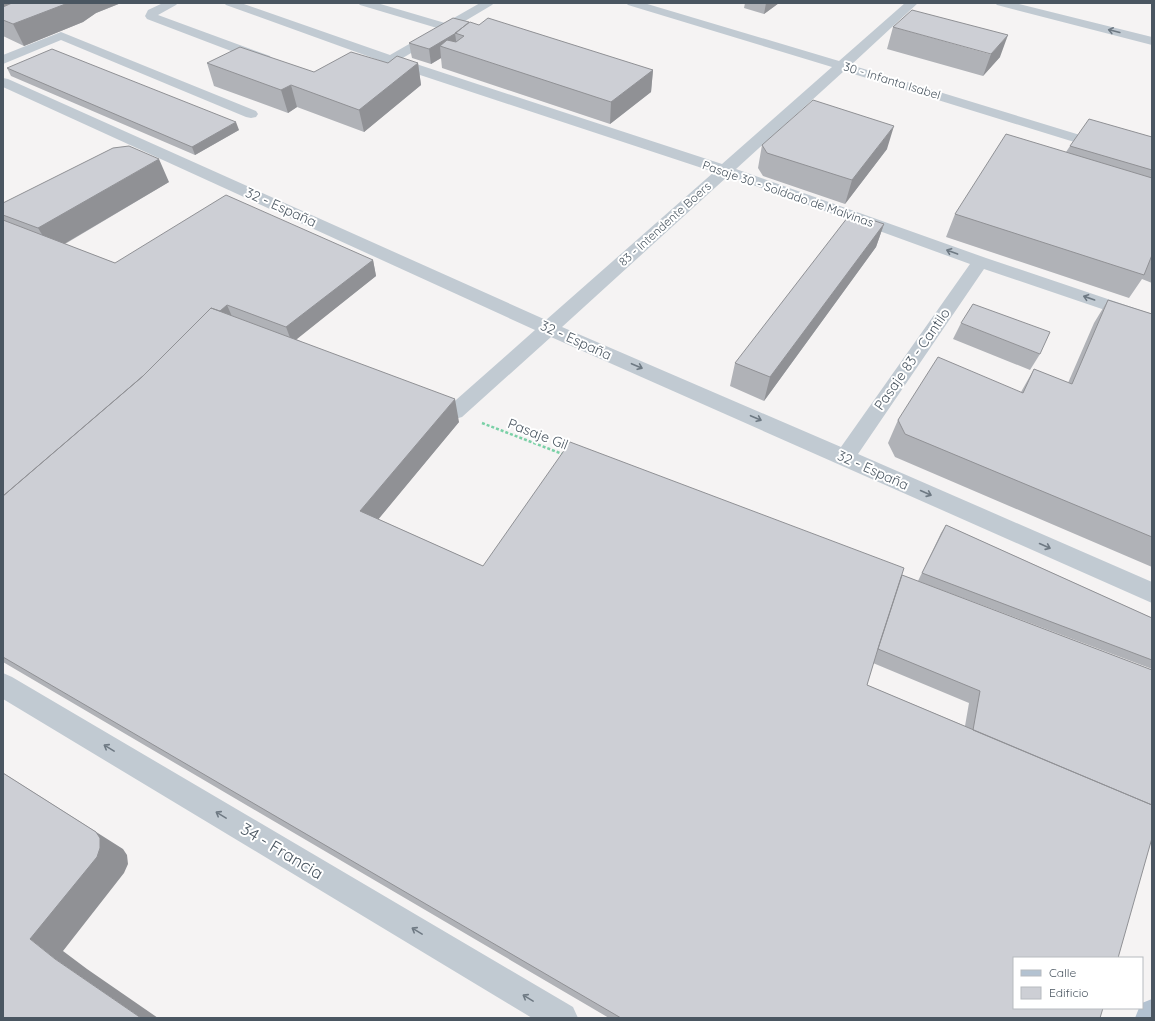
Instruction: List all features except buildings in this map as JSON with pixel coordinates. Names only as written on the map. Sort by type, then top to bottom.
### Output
[{"type":"street","points":[[172,3],[152,13],[151,16],[277,63]]},
{"type":"street","name":"Pasaje 30 - Soldado de Malvinas","points":[[230,3],[422,71],[724,170],[980,262],[1152,320]]},
{"type":"street","points":[[364,3],[446,27]]},
{"type":"street","points":[[391,60],[488,3]]},
{"type":"street","name":"30 - Infanta Isabel","points":[[632,3],[1152,162]]},
{"type":"street","name":"83 - Intendente Boers","points":[[455,412],[550,329],[724,170],[912,3]]},
{"type":"street","points":[[1001,3],[1152,41]]},
{"type":"street","points":[[3,60],[61,36],[251,114]]},
{"type":"street","name":"32 - España","points":[[3,82],[550,329],[845,457],[1152,593]]},
{"type":"street","points":[[122,155],[143,144]]},
{"type":"street","name":"Pasaje 83 - Cantilo","points":[[845,457],[980,262]]},
{"type":"street","name":"34 - Francia","points":[[3,685],[562,1018]]},
{"type":"path","name":"Pasaje Gil","points":[[455,412],[566,455]]}]
